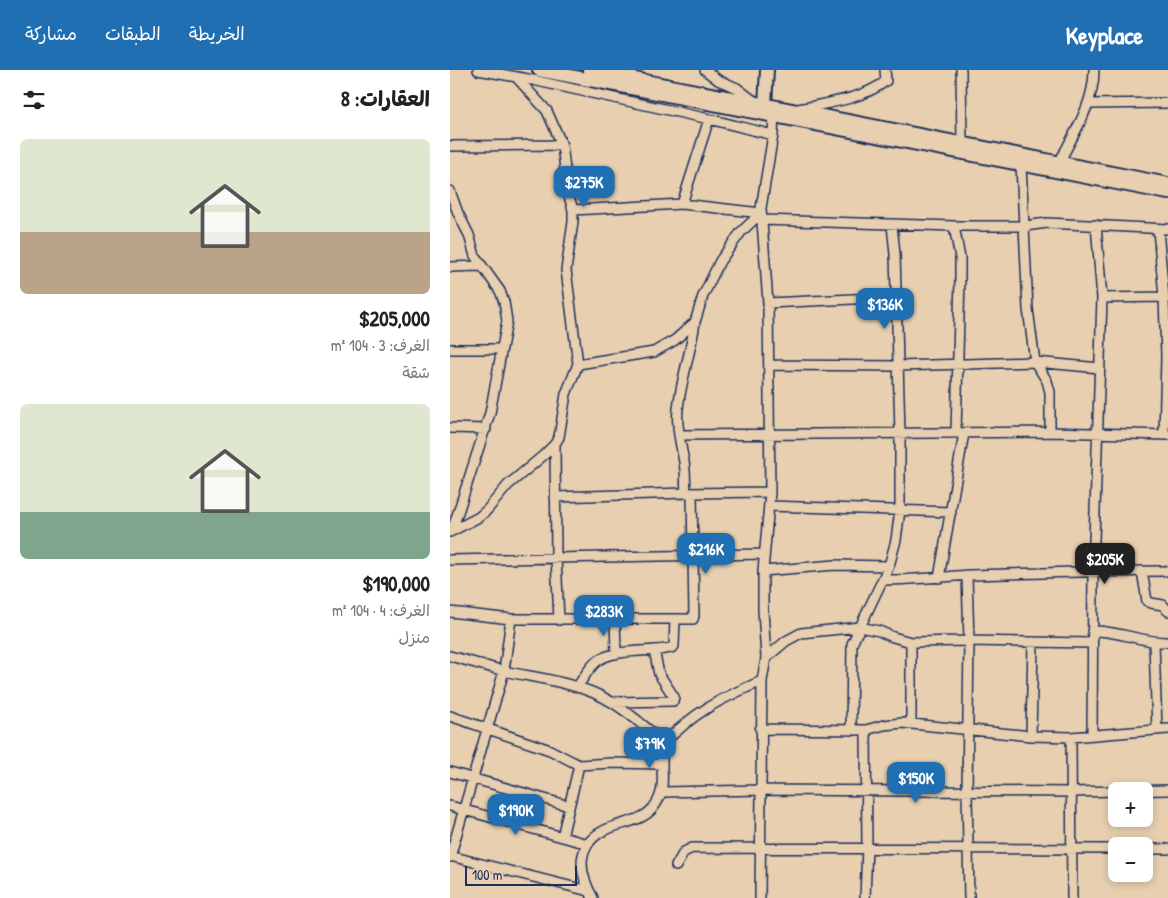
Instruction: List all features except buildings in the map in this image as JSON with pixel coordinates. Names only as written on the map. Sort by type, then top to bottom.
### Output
[{"type":"street","points":[[478,70],[528,79],[773,135]]},
{"type":"street","points":[[539,70],[768,108],[792,110],[962,143],[1059,163],[1091,174],[1168,194]]},
{"type":"street","points":[[589,70],[1021,165],[1168,184]]},
{"type":"street","points":[[705,70],[718,80],[737,88],[768,108]]},
{"type":"street","points":[[760,898],[762,790],[760,729],[762,681],[766,658],[763,571],[770,506],[768,303],[761,217],[773,135],[768,108],[767,70]]},
{"type":"street","points":[[792,110],[874,90],[886,81],[884,70]]},
{"type":"street","points":[[961,70],[962,143]]},
{"type":"street","points":[[1059,163],[1088,104],[1092,93],[1094,70]]},
{"type":"street","points":[[451,531],[483,514],[508,485],[555,444],[560,437],[566,394],[578,364],[566,270],[573,210],[568,193],[562,145],[547,111],[516,78]]},
{"type":"street","points":[[1088,104],[1168,103]]},
{"type":"street","points":[[682,204],[708,119]]},
{"type":"street","points":[[450,146],[562,145]]},
{"type":"street","points":[[1021,165],[1028,310],[1035,362],[1047,381],[1050,392],[1050,432]]},
{"type":"street","points":[[450,191],[469,235],[474,256],[495,283],[504,302],[507,321],[486,429],[451,531]]},
{"type":"street","points":[[573,210],[682,204],[761,217],[892,225],[1025,226],[1047,223],[1168,229]]},
{"type":"street","points":[[450,612],[511,619],[559,620],[690,620],[694,616],[694,556],[689,493],[679,435],[677,410],[692,345],[695,322],[703,296],[720,261],[742,232],[761,217]]},
{"type":"street","points":[[851,730],[852,650],[854,639],[889,566],[896,540],[900,510],[900,433],[892,225]]},
{"type":"street","points":[[1092,736],[1093,571],[1102,298],[1096,225]]},
{"type":"street","points":[[939,578],[951,512],[960,433],[958,365],[960,267],[954,226]]},
{"type":"street","points":[[679,435],[1050,432],[1166,435],[1167,357],[1158,230]]},
{"type":"street","points":[[450,267],[481,266]]},
{"type":"street","points":[[768,303],[896,296]]},
{"type":"street","points":[[1102,298],[1164,297]]},
{"type":"street","points":[[578,364],[654,352],[675,340],[695,322]]},
{"type":"street","points":[[450,349],[502,349]]},
{"type":"street","points":[[769,365],[898,366],[1035,362],[1100,368]]},
{"type":"street","points":[[450,428],[486,429]]},
{"type":"street","points":[[555,444],[556,557],[559,620]]},
{"type":"street","points":[[555,497],[770,492]]},
{"type":"street","points":[[770,506],[951,512]]},
{"type":"street","points":[[450,560],[764,554]]},
{"type":"street","points":[[763,571],[835,565],[889,566]]},
{"type":"street","points":[[882,580],[1093,571],[1168,571]]},
{"type":"street","points":[[1142,571],[1147,601],[1163,605],[1168,611]]},
{"type":"street","points":[[967,576],[969,641],[968,898]]},
{"type":"street","points":[[511,619],[504,671],[450,856],[591,894]]},
{"type":"street","points":[[615,619],[616,654]]},
{"type":"street","points":[[577,687],[594,664],[601,659],[616,654],[671,648],[674,646],[675,619]]},
{"type":"street","points":[[766,658],[786,641],[801,633],[860,628],[879,631],[893,638],[911,642],[1092,643]]},
{"type":"street","points":[[1092,631],[1107,631],[1154,643],[1168,642]]},
{"type":"street","points":[[911,642],[911,724]]},
{"type":"street","points":[[1030,736],[1033,642]]},
{"type":"street","points":[[1154,643],[1157,730]]},
{"type":"street","points":[[610,702],[673,701],[674,697],[671,690],[659,674],[654,650]]},
{"type":"street","points":[[450,656],[504,671],[577,687],[594,693],[623,709],[650,731],[661,746],[662,792],[655,807],[643,817],[610,828],[597,835],[588,844],[582,857],[582,871],[591,894]]},
{"type":"street","points":[[661,746],[677,730],[712,704],[762,681]]},
{"type":"street","points":[[450,716],[550,750],[579,764],[662,764]]},
{"type":"street","points":[[760,729],[866,730],[884,725],[911,724],[1030,736],[1071,737],[1168,730]]},
{"type":"street","points":[[865,898],[867,847],[866,730]]},
{"type":"street","points":[[1071,737],[1072,898]]},
{"type":"street","points":[[562,837],[579,764]]},
{"type":"street","points":[[450,772],[569,806]]},
{"type":"street","points":[[662,792],[762,790],[1072,792],[1168,790]]},
{"type":"street","points":[[450,806],[588,844]]},
{"type":"street","points":[[676,866],[684,852],[692,848],[1108,849]]},
{"type":"street","points":[[1153,849],[1168,849]]}]
